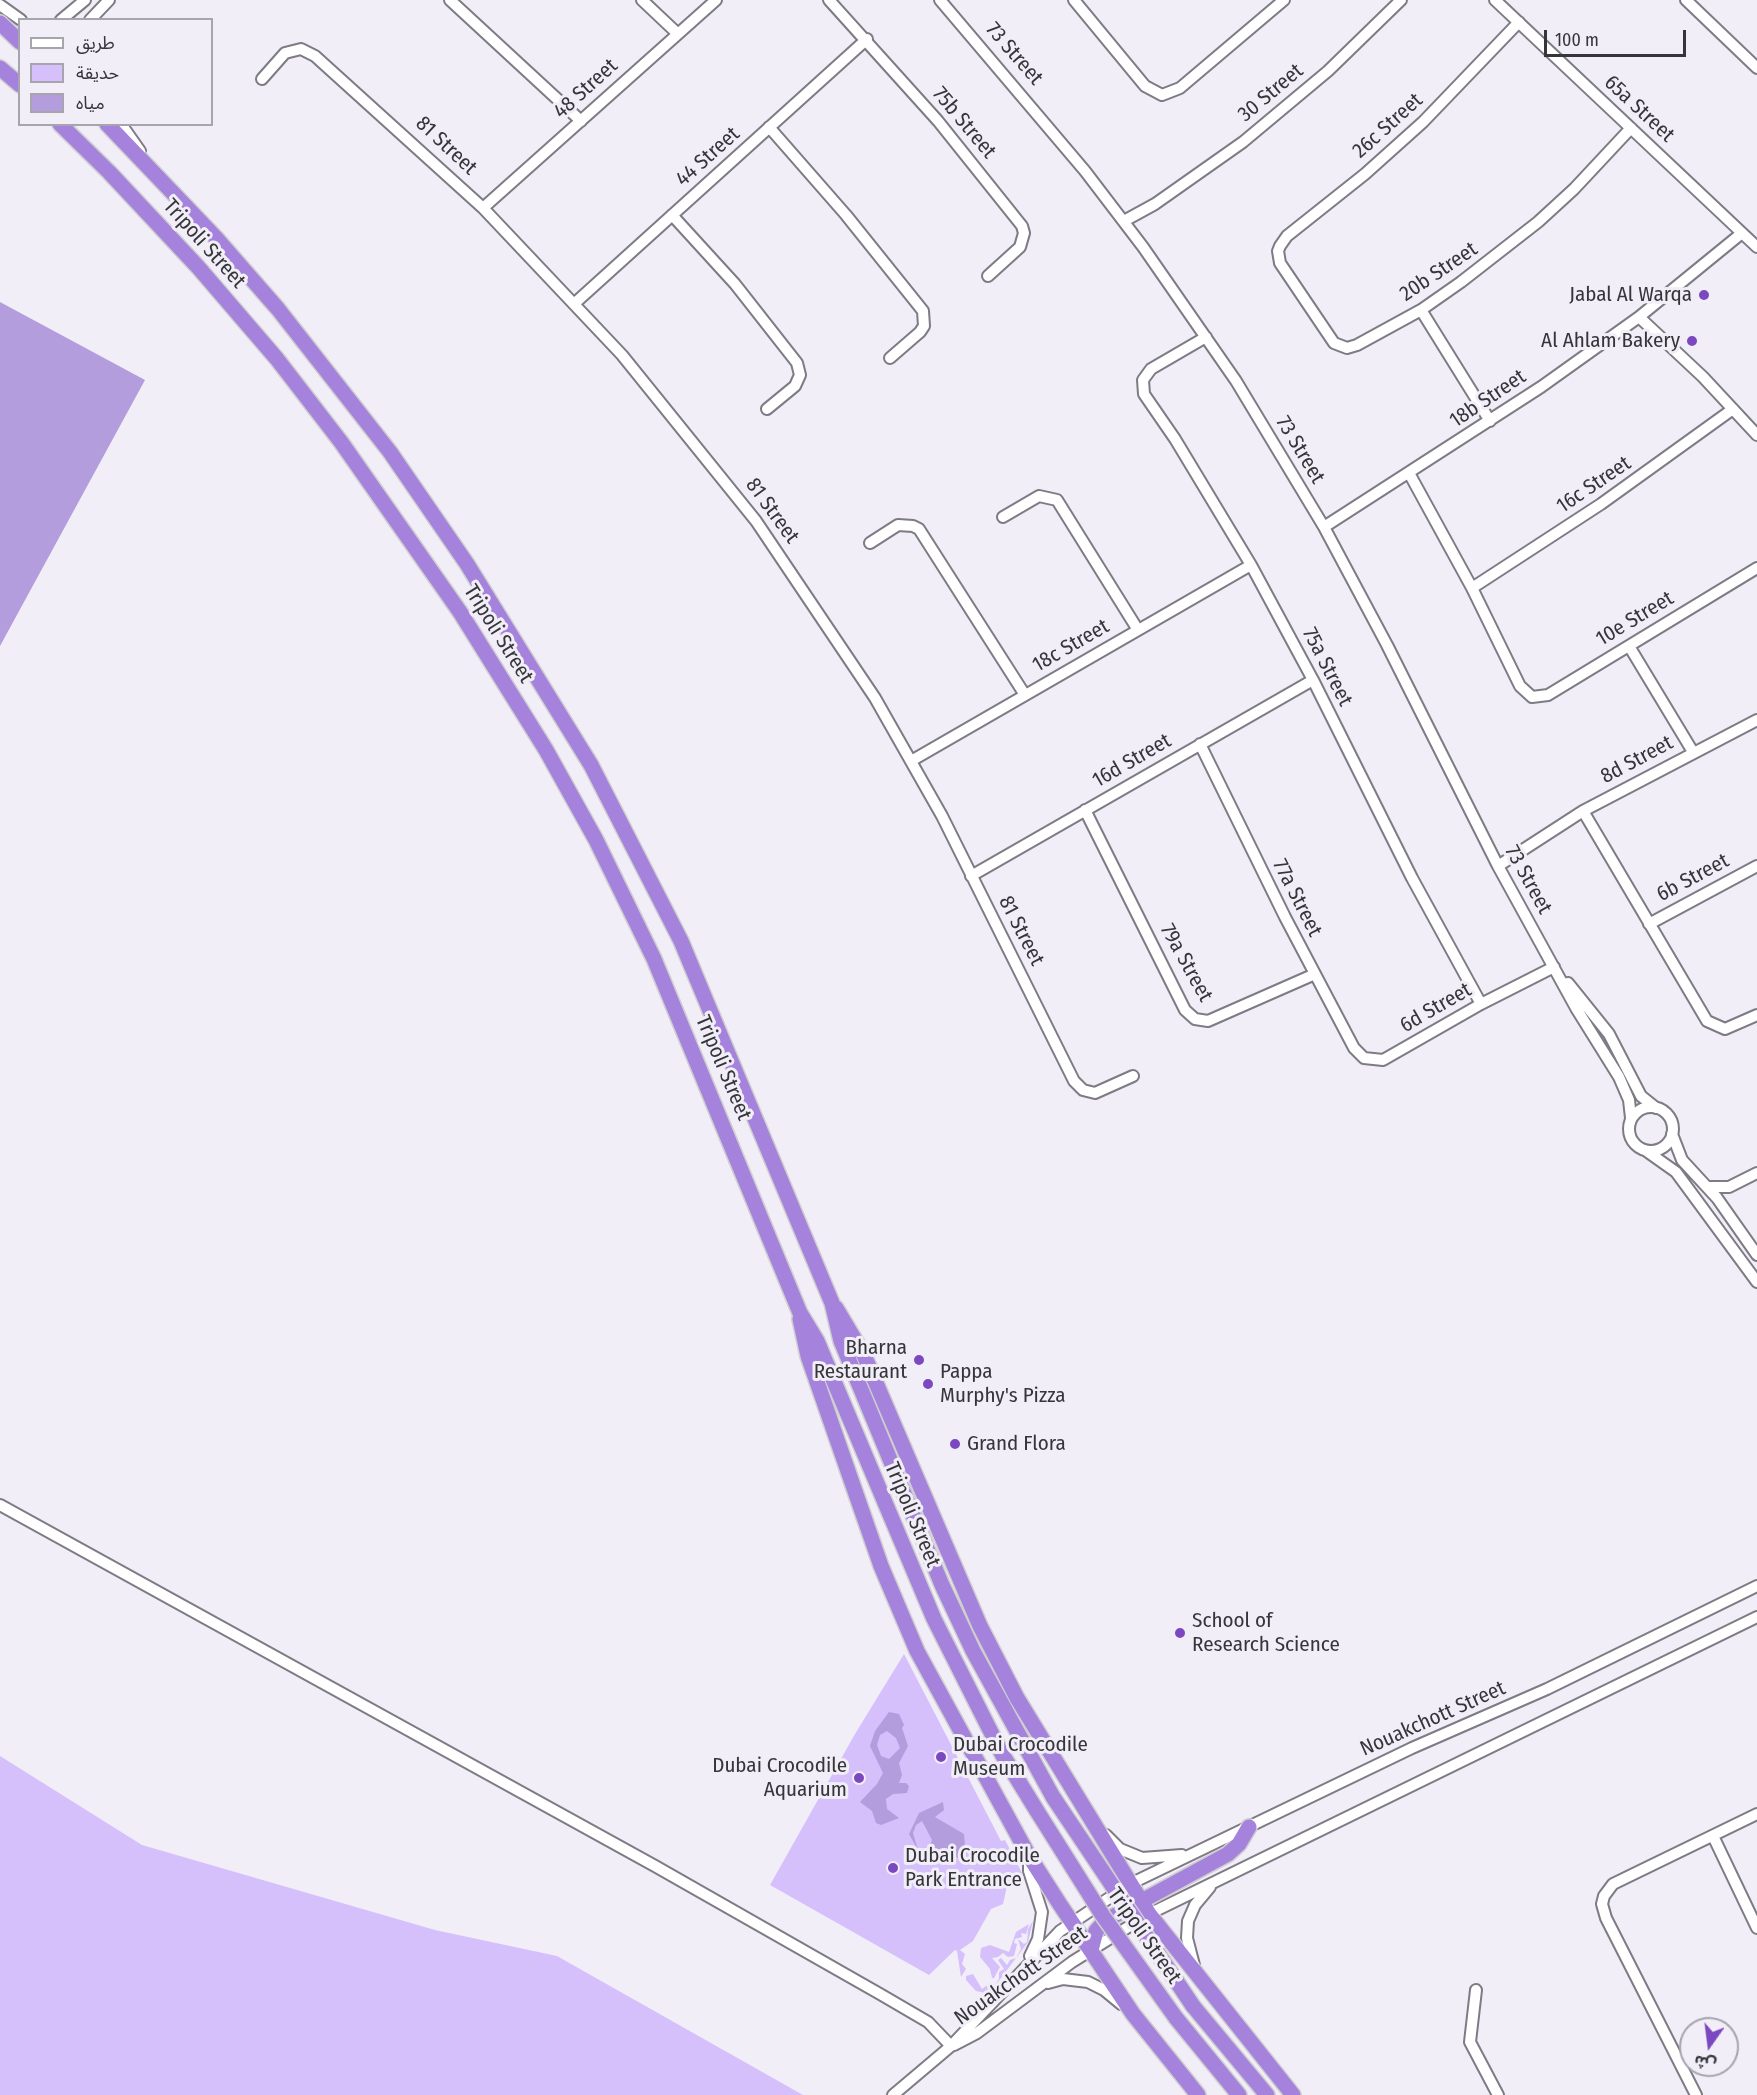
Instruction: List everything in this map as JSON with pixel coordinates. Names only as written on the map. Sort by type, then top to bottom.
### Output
[{"type":"highway","points":[[0,23],[18,40]]},
{"type":"highway","points":[[0,68],[18,84]]},
{"type":"highway","name":"Tripoli Street","points":[[62,126],[109,172],[198,267],[327,423],[421,553],[540,740],[596,840],[654,959],[800,1313],[817,1341],[934,1619],[1002,1754],[1103,1916],[1176,2018],[1239,2095]]},
{"type":"highway","name":"Tripoli Street","points":[[109,126],[278,309],[390,452],[467,564],[552,699],[616,812],[681,941],[832,1303],[841,1341],[942,1585],[973,1651],[1053,1797],[1193,2006],[1267,2095]]},
{"type":"highway","points":[[832,1303],[864,1355],[980,1626],[1017,1698],[1149,1914],[1200,1981],[1293,2095]]},
{"type":"highway","points":[[800,1313],[808,1356],[892,1595],[922,1660],[1029,1856],[1133,2014],[1198,2095]]},
{"type":"highway","points":[[1091,1950],[1093,1937],[1100,1926],[1228,1854],[1239,1844],[1249,1827]]},
{"type":"street","points":[[64,18],[86,0]]},
{"type":"street","points":[[92,18],[109,0]]},
{"type":"street","points":[[450,0],[581,121]]},
{"type":"street","points":[[642,0],[678,34]]},
{"type":"street","name":"48 Street","points":[[483,208],[716,0]]},
{"type":"street","name":"75b Street","points":[[829,0],[867,39],[1022,226],[1024,233],[1020,247],[988,276]]},
{"type":"street","name":"73 Street","points":[[940,0],[1046,122],[1126,223],[1204,334],[1322,524],[1387,645],[1496,863],[1618,1077],[1629,1100],[1631,1118]]},
{"type":"street","points":[[1074,0],[1141,78],[1164,89],[1186,81],[1284,0]]},
{"type":"street","name":"30 Street","points":[[1126,223],[1211,165],[1286,107],[1368,34],[1401,0]]},
{"type":"street","name":"65a Street","points":[[1495,0],[1757,247]]},
{"type":"street","points":[[1686,0],[1757,68]]},
{"type":"street","points":[[0,5],[18,18]]},
{"type":"street","name":"26c Street","points":[[1278,251],[1287,236],[1365,174],[1423,122],[1519,22]]},
{"type":"street","name":"44 Street","points":[[575,303],[867,39]]},
{"type":"street","name":"81 Street","points":[[262,79],[285,53],[293,50],[308,52],[400,131],[483,208],[575,303],[669,409],[756,521],[837,638],[911,761],[1077,1086],[1095,1093],[1133,1076]]},
{"type":"street","points":[[122,126],[153,172]]},
{"type":"street","points":[[770,127],[846,215],[923,311],[924,326],[920,332],[890,358]]},
{"type":"street","name":"20b Street","points":[[1278,251],[1283,268],[1330,339],[1338,346],[1347,348],[1357,345],[1421,310],[1469,277],[1533,226],[1574,189],[1631,128]]},
{"type":"street","points":[[672,215],[735,284],[798,363],[800,375],[795,386],[767,409]]},
{"type":"street","name":"18b Street","points":[[1322,524],[1409,473],[1490,421],[1639,317],[1742,233]]},
{"type":"street","points":[[1421,310],[1490,421]]},
{"type":"street","points":[[1639,317],[1757,435]]},
{"type":"street","name":"75a Street","points":[[1204,334],[1146,374],[1142,387],[1144,393],[1175,438],[1251,565],[1313,680],[1412,878],[1481,1004]]},
{"type":"street","name":"16c Street","points":[[1472,588],[1601,504],[1733,409]]},
{"type":"street","points":[[1409,473],[1472,588]]},
{"type":"street","points":[[1003,517],[1039,496],[1057,500],[1138,630]]},
{"type":"street","points":[[870,543],[898,525],[913,526],[924,534],[1025,695]]},
{"type":"street","name":"18c Street","points":[[911,761],[1251,565]]},
{"type":"street","name":"10e Street","points":[[1472,588],[1520,686],[1532,697],[1548,695],[1757,568]]},
{"type":"street","points":[[1629,646],[1693,752]]},
{"type":"street","name":"16d Street","points":[[971,876],[1313,680]]},
{"type":"street","name":"8d Street","points":[[1496,863],[1583,811],[1757,720]]},
{"type":"street","name":"77a Street","points":[[1200,744],[1255,860],[1354,1048],[1364,1058],[1371,1061]]},
{"type":"street","name":"79a Street","points":[[1086,810],[1190,1015],[1195,1019],[1209,1021],[1315,974]]},
{"type":"street","points":[[1583,811],[1703,1016],[1718,1028],[1732,1028],[1757,1015]]},
{"type":"street","name":"6b Street","points":[[1648,924],[1757,866]]},
{"type":"street","name":"73 Street","points":[[1553,964],[1610,1034],[1636,1088],[1656,1108]]},
{"type":"street","name":"6d Street","points":[[1371,1061],[1389,1058],[1553,964]]},
{"type":"street","points":[[1645,1150],[1652,1151],[1665,1146],[1672,1134],[1673,1128],[1668,1115],[1656,1108],[1642,1109],[1631,1118],[1629,1132],[1631,1138],[1645,1150],[1676,1172],[1757,1282]]},
{"type":"street","points":[[1672,1134],[1682,1160],[1708,1187],[1757,1255]]},
{"type":"street","points":[[1708,1187],[1722,1188],[1736,1185],[1757,1173]]},
{"type":"street","points":[[1726,1210],[1729,1196],[1736,1185]]},
{"type":"street","points":[[0,1505],[860,1982],[928,2022],[951,2046],[892,2095]]},
{"type":"street","name":"Nouakchott Street","points":[[951,2046],[1023,1968],[1071,1921],[1130,1884],[1412,1748],[1547,1689],[1757,1586]]},
{"type":"street","name":"Nouakchott Street","points":[[951,2046],[977,2033],[1091,1950],[1149,1914],[1757,1617]]},
{"type":"street","points":[[1086,1813],[1114,1844],[1135,1856],[1161,1858],[1194,1853]]},
{"type":"street","points":[[1696,2095],[1660,2030],[1606,1918],[1602,1904],[1608,1889],[1613,1884],[1757,1814]]},
{"type":"street","points":[[1713,1836],[1757,1928]]},
{"type":"street","points":[[1023,1968],[1038,1939],[1041,1912],[1029,1871],[1029,1856]]},
{"type":"street","points":[[1200,1981],[1188,1946],[1187,1929],[1195,1905],[1214,1882]]},
{"type":"street","points":[[1037,1988],[1064,1979],[1088,1982],[1104,1990],[1133,2014]]},
{"type":"street","points":[[1476,1990],[1470,2042],[1497,2095]]},
{"type":"green space","points":[[904,1654],[1001,1841],[1005,1840],[1022,1873],[1007,1886],[1003,1904],[991,1909],[973,1941],[960,1950],[965,1954],[962,1964],[966,1969],[961,1977],[955,1950],[929,1975],[770,1885],[855,1734]]},
{"type":"green space","points":[[0,1756],[142,1845],[435,1930],[557,1956],[803,2095],[0,2095]]},
{"type":"green space","points":[[1033,1921],[1028,1942],[1016,1958],[1021,1949],[1018,1939],[1024,1944],[1027,1942],[1028,1929]]},
{"type":"green space","points":[[1029,1924],[1026,1934],[1021,1933],[1022,1937],[1015,1939],[1014,1943],[1017,1944],[1014,1956],[1008,1957],[1003,1953],[992,1958],[1000,1967],[992,1978],[990,1969],[980,1957],[981,1948],[990,1945],[1009,1952],[1016,1932]]},
{"type":"green space","points":[[1001,1958],[1007,1965],[1010,1960],[1016,1958],[995,1984],[999,1979],[999,1972],[1004,1969],[998,1960]]},
{"type":"green space","points":[[973,1974],[982,1989],[991,1982],[994,1986],[985,1993],[976,1991],[966,1980],[966,1976]]},
{"type":"water","points":[[0,302],[145,380],[0,646]]},
{"type":"water","points":[[889,1712],[899,1714],[904,1725],[902,1728],[908,1746],[899,1763],[902,1775],[899,1783],[906,1783],[909,1786],[907,1793],[893,1794],[886,1799],[887,1809],[899,1818],[881,1825],[876,1823],[872,1811],[860,1802],[877,1784],[883,1773],[870,1746],[875,1731]],"holes":[[[887,1731],[896,1738],[900,1748],[889,1759],[881,1756],[877,1745],[880,1735]]]},
{"type":"water","points":[[943,1802],[944,1810],[935,1817],[964,1834],[965,1846],[970,1851],[958,1858],[950,1852],[927,1853],[932,1840],[922,1821],[916,1825],[913,1833],[918,1850],[909,1834],[919,1813]]},
{"type":"place","name":"Jabal Al Warqa","points":[[1704,295]]},
{"type":"place","name":"Al Ahlam Bakery","points":[[1692,341]]},
{"type":"place","name":"Bharna Restaurant","points":[[919,1360]]},
{"type":"place","name":"Pappa Murphy's Pizza","points":[[928,1384]]},
{"type":"place","name":"Grand Flora","points":[[955,1444]]},
{"type":"place","name":"School of Research Science","points":[[1180,1633]]},
{"type":"place","name":"Dubai Crocodile Museum","points":[[941,1757]]},
{"type":"place","name":"Dubai Crocodile Aquarium","points":[[859,1778]]},
{"type":"place","name":"Dubai Crocodile Park Entrance","points":[[893,1868]]}]
